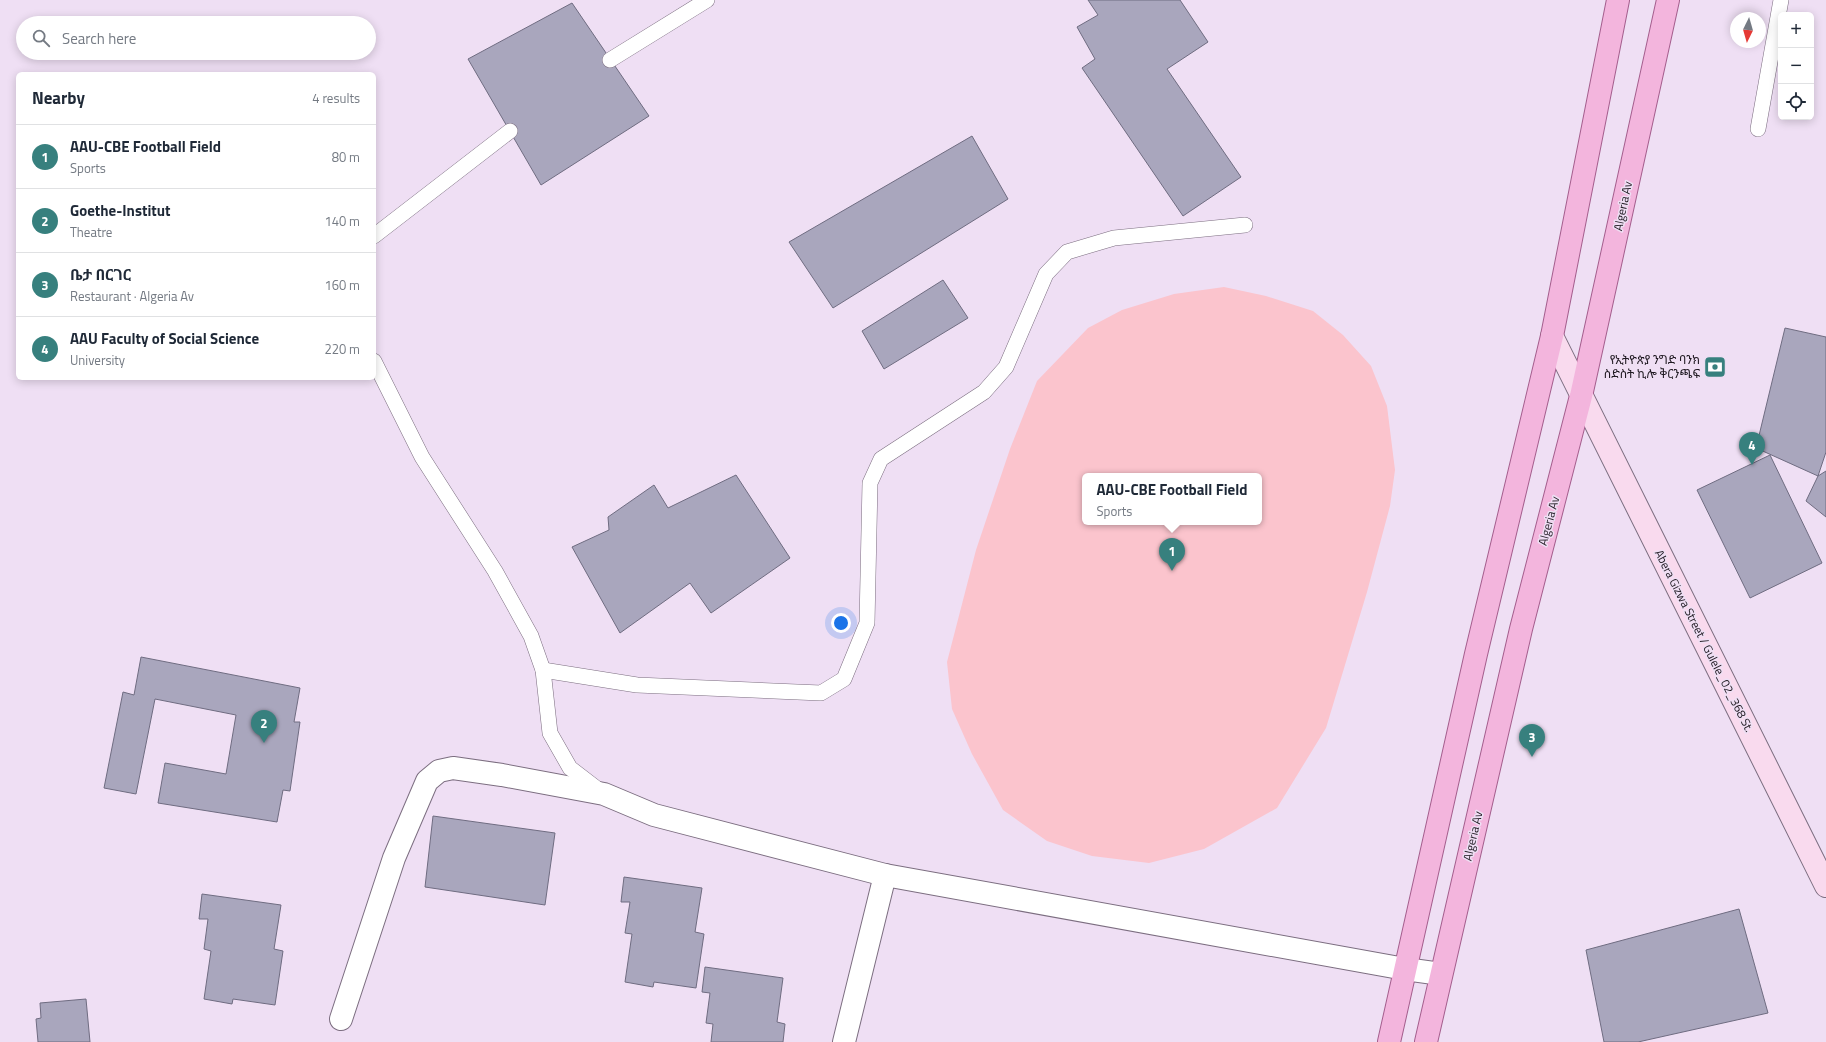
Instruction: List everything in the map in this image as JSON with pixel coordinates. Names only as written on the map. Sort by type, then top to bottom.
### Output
[{"type":"main road","points":[[1389,1042],[1476,654],[1552,336],[1618,0]]},
{"type":"main road","name":"Algeria Av","points":[[1426,1042],[1521,629],[1581,396],[1668,0]]},
{"type":"main road","name":"Abera Gizwa Street / Gulele_02_368 St.","points":[[1552,336],[1826,886]]},
{"type":"street","points":[[341,1019],[394,858],[427,781],[439,771],[453,768],[502,774],[604,794],[654,815],[885,875],[1405,969],[1441,974]]},
{"type":"street","points":[[844,1042],[885,875]]},
{"type":"lane","points":[[610,60],[707,0]]},
{"type":"lane","points":[[1758,129],[1781,0]]},
{"type":"lane","points":[[376,234],[510,131]]},
{"type":"lane","points":[[543,670],[636,685],[821,693],[844,679],[867,623],[870,483],[881,459],[984,392],[1006,366],[1046,274],[1067,252],[1114,238],[1244,224]]},
{"type":"lane","points":[[376,365],[422,457],[495,572],[531,636],[543,670],[550,733],[570,768],[604,794]]},
{"type":"shaded area","points":[[1224,287],[1266,296],[1313,311],[1343,335],[1371,366],[1387,406],[1395,470],[1390,506],[1367,592],[1326,728],[1277,808],[1204,849],[1149,863],[1092,856],[1047,841],[1003,810],[972,754],[952,709],[947,662],[976,550],[1010,449],[1037,381],[1088,328],[1122,310],[1174,294]]},
{"type":"building","points":[[1088,0],[1180,0],[1208,42],[1167,69],[1241,177],[1183,216],[1082,68],[1095,59],[1077,27],[1098,15]]},
{"type":"building","points":[[572,3],[649,116],[541,185],[468,59]]},
{"type":"building","points":[[972,136],[1008,199],[833,308],[789,242]]},
{"type":"building","points":[[943,280],[968,318],[884,369],[862,331]]},
{"type":"building","points":[[1785,328],[1826,337],[1826,452],[1818,476],[1756,448]]},
{"type":"building","points":[[1770,455],[1822,563],[1750,598],[1697,490]]},
{"type":"building","points":[[1826,471],[1826,517],[1806,501],[1818,476]]},
{"type":"building","points":[[736,475],[790,558],[711,613],[690,583],[620,633],[572,547],[609,530],[608,517],[654,485],[668,508]]},
{"type":"building","points":[[141,657],[300,688],[294,722],[300,722],[290,791],[283,790],[277,822],[158,803],[165,763],[226,774],[236,715],[155,699],[136,794],[104,788],[123,692],[134,695]]},
{"type":"building","points":[[433,816],[555,833],[545,905],[425,887]]},
{"type":"building","points":[[624,877],[702,888],[695,932],[704,934],[696,988],[654,982],[653,987],[625,982],[632,934],[625,933],[630,902],[621,902]]},
{"type":"building","points":[[202,894],[281,905],[274,949],[283,951],[275,1005],[233,999],[232,1004],[204,999],[211,951],[204,949],[208,919],[199,919]]},
{"type":"building","points":[[1739,909],[1768,1013],[1638,1042],[1604,1042],[1586,950]]},
{"type":"building","points":[[705,967],[783,978],[777,1022],[785,1024],[783,1042],[711,1042],[713,1024],[706,1023],[710,993],[702,992]]},
{"type":"building","points":[[86,999],[90,1042],[38,1042],[36,1019],[41,1018],[40,1003]]},
{"type":"place","name":"የኢትዮጵያ ንግድ ባንክ ስድስት ኪሎ ቅርንጫፍ","points":[[1715,367]]},
{"type":"place","name":"AAU Faculty of Social Science","points":[[1752,465]]},
{"type":"place","name":"AAU-CBE Football Field","points":[[1172,571]]},
{"type":"place","name":"Goethe-Institut","points":[[264,743]]},
{"type":"place","name":"ቤታ በርገር","points":[[1532,757]]}]
